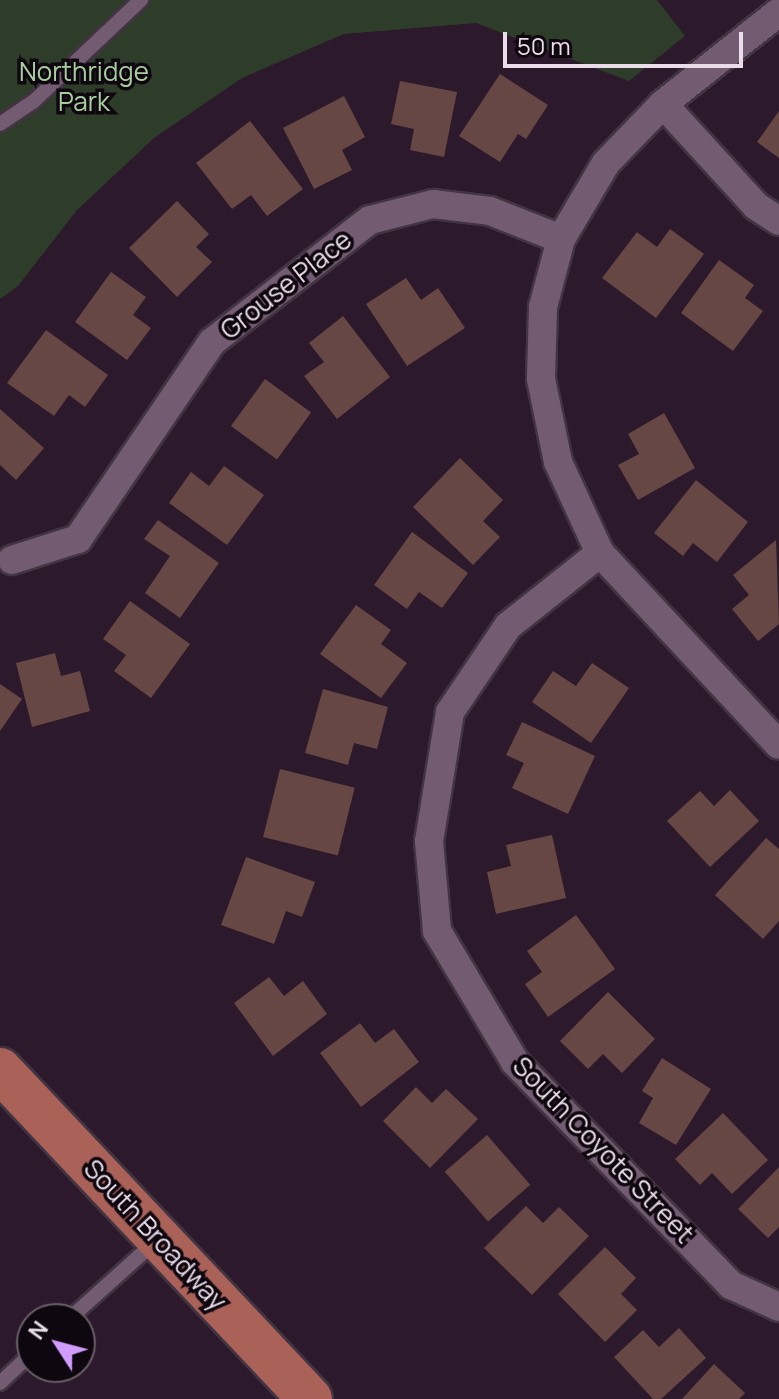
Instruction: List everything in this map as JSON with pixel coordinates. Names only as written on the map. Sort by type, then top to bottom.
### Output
[{"type":"main road","name":"South Broadway","points":[[0,1070],[310,1399]]},
{"type":"street","points":[[779,12],[663,104],[606,163],[561,239],[543,307],[541,379],[558,462],[600,553],[779,745]]},
{"type":"street","points":[[663,104],[756,206],[779,221]]},
{"type":"street","name":"Grouse Place","points":[[12,560],[78,539],[212,342],[370,220],[433,204],[490,211],[561,239]]},
{"type":"street","name":"South Coyote Street","points":[[600,553],[508,626],[450,712],[429,841],[437,931],[515,1062],[731,1285],[779,1307]]},
{"type":"lane","points":[[0,124],[33,102],[141,0]]},
{"type":"lane","points":[[87,1303],[159,1238]]},
{"type":"lane","points":[[0,1383],[16,1368]]},
{"type":"green space","name":"Northridge Park","points":[[0,0],[657,0],[685,36],[629,81],[476,23],[344,34],[242,78],[154,138],[77,210],[18,286],[0,299]]},
{"type":"building","points":[[500,74],[548,105],[526,139],[518,134],[500,162],[459,136]]},
{"type":"building","points":[[400,81],[457,92],[444,157],[410,150],[414,129],[391,124]]},
{"type":"building","points":[[344,96],[365,137],[342,150],[352,170],[314,189],[283,128]]},
{"type":"building","points":[[779,111],[779,158],[757,142]]},
{"type":"building","points":[[250,121],[303,189],[267,216],[251,195],[232,209],[196,163]]},
{"type":"building","points":[[177,201],[209,234],[196,247],[212,262],[177,297],[129,248]]},
{"type":"building","points":[[670,229],[704,254],[656,318],[602,278],[637,232],[657,247]]},
{"type":"building","points":[[719,260],[754,285],[745,298],[763,311],[733,351],[681,313]]},
{"type":"building","points":[[111,272],[146,297],[133,315],[151,328],[127,360],[75,322]]},
{"type":"building","points":[[406,278],[421,300],[438,288],[465,328],[407,366],[366,304]]},
{"type":"building","points":[[343,316],[390,377],[337,419],[304,376],[324,362],[309,343]]},
{"type":"building","points":[[46,330],[108,375],[85,407],[69,395],[54,416],[7,383]]},
{"type":"building","points":[[265,379],[311,413],[277,459],[231,426]]},
{"type":"building","points":[[0,409],[44,448],[16,480],[0,465]]},
{"type":"building","points":[[664,413],[695,468],[638,500],[618,465],[639,454],[628,434]]},
{"type":"building","points":[[460,458],[503,500],[483,521],[500,537],[473,565],[413,507]]},
{"type":"building","points":[[224,466],[264,495],[227,545],[169,503],[191,472],[209,486]]},
{"type":"building","points":[[696,480],[748,522],[717,562],[693,543],[683,556],[654,533]]},
{"type":"building","points":[[158,520],[219,563],[180,618],[145,593],[170,556],[144,539]]},
{"type":"building","points":[[412,532],[468,573],[442,608],[419,592],[407,609],[374,585]]},
{"type":"building","points":[[776,540],[779,624],[758,641],[732,609],[749,595],[733,575]]},
{"type":"building","points":[[130,601],[190,644],[151,698],[114,671],[126,655],[103,639]]},
{"type":"building","points":[[356,605],[391,630],[381,644],[407,663],[381,698],[320,654]]},
{"type":"building","points":[[55,653],[61,676],[80,671],[90,711],[32,727],[16,663]]},
{"type":"building","points":[[592,663],[629,688],[591,743],[532,702],[553,671],[576,686]]},
{"type":"building","points":[[0,684],[22,699],[0,731]]},
{"type":"building","points":[[323,689],[388,707],[377,749],[354,743],[348,765],[305,753]]},
{"type":"building","points":[[522,722],[595,756],[568,814],[512,788],[524,763],[506,755]]},
{"type":"building","points":[[280,769],[355,788],[338,856],[263,837]]},
{"type":"building","points":[[730,790],[759,821],[710,867],[667,821],[700,791],[714,806]]},
{"type":"building","points":[[552,835],[566,898],[496,914],[487,872],[511,866],[506,845]]},
{"type":"building","points":[[766,838],[779,849],[779,921],[763,939],[715,895]]},
{"type":"building","points":[[246,857],[315,882],[302,917],[286,911],[274,944],[221,925]]},
{"type":"building","points":[[576,915],[615,969],[548,1017],[525,984],[542,972],[527,951]]},
{"type":"building","points":[[269,977],[284,996],[303,981],[327,1014],[273,1056],[234,1003]]},
{"type":"building","points":[[608,992],[655,1039],[622,1073],[603,1054],[588,1069],[560,1041]]},
{"type":"building","points":[[360,1023],[375,1043],[394,1029],[419,1062],[361,1107],[320,1053]]},
{"type":"building","points":[[662,1058],[711,1089],[676,1145],[639,1123],[653,1098],[642,1091]]},
{"type":"building","points":[[416,1087],[432,1103],[446,1089],[478,1119],[430,1168],[383,1121]]},
{"type":"building","points":[[723,1113],[768,1160],[732,1194],[712,1173],[700,1185],[675,1159]]},
{"type":"building","points":[[487,1135],[530,1185],[488,1222],[445,1172]]},
{"type":"building","points":[[779,1167],[779,1227],[768,1238],[738,1209]]},
{"type":"building","points":[[526,1206],[543,1223],[559,1207],[589,1236],[532,1295],[484,1248]]},
{"type":"building","points":[[605,1247],[636,1278],[621,1294],[637,1310],[605,1342],[558,1294]]},
{"type":"building","points":[[679,1328],[706,1358],[661,1399],[653,1399],[614,1357],[643,1330],[659,1347]]},
{"type":"building","points":[[714,1364],[745,1393],[739,1399],[682,1399]]}]
